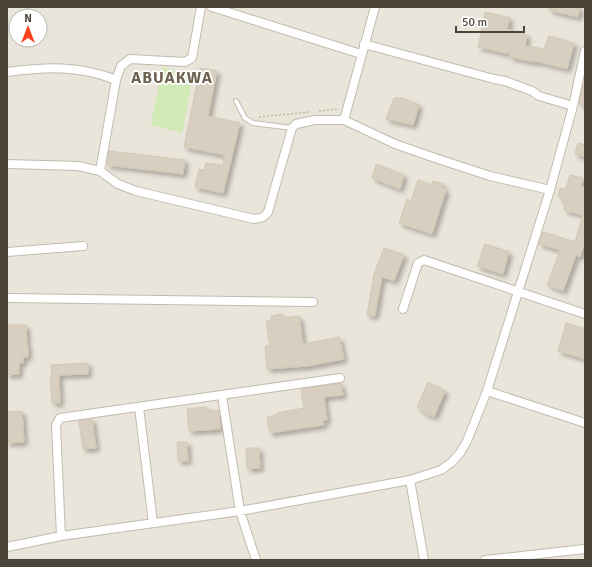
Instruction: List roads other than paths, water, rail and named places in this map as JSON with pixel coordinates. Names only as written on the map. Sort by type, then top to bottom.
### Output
[{"type":"street","points":[[100,171],[116,80],[121,66],[130,59],[182,63],[189,61],[192,58],[201,7]]},
{"type":"street","points":[[212,7],[361,54]]},
{"type":"street","points":[[344,120],[375,7]]},
{"type":"street","points":[[364,44],[506,81],[539,96],[574,106]]},
{"type":"street","points":[[7,547],[62,536],[240,511],[410,480],[441,470],[452,462],[460,453],[467,441],[487,390],[550,190],[574,106],[585,51]]},
{"type":"street","points":[[7,72],[35,68],[70,68],[103,75],[116,80]]},
{"type":"street","points":[[7,164],[78,166],[100,171],[118,184],[136,191],[254,219],[265,217],[268,212],[292,128],[296,124],[315,120],[344,120],[395,144],[438,159],[490,176],[550,190]]},
{"type":"street","points":[[7,252],[83,246]]},
{"type":"street","points":[[403,309],[418,262],[424,260],[585,314]]},
{"type":"street","points":[[7,298],[313,302]]},
{"type":"street","points":[[62,536],[56,425],[58,420],[65,417],[222,396],[340,378]]},
{"type":"street","points":[[487,390],[585,423]]},
{"type":"street","points":[[222,396],[240,511],[256,560]]},
{"type":"street","points":[[139,407],[154,524]]},
{"type":"street","points":[[410,480],[424,560]]},
{"type":"street","points":[[485,560],[529,557],[585,549]]},
{"type":"lane","points":[[236,100],[245,118],[253,123],[292,128]]},
{"type":"district","name":"ABUAKWA","points":[[172,77]]}]
